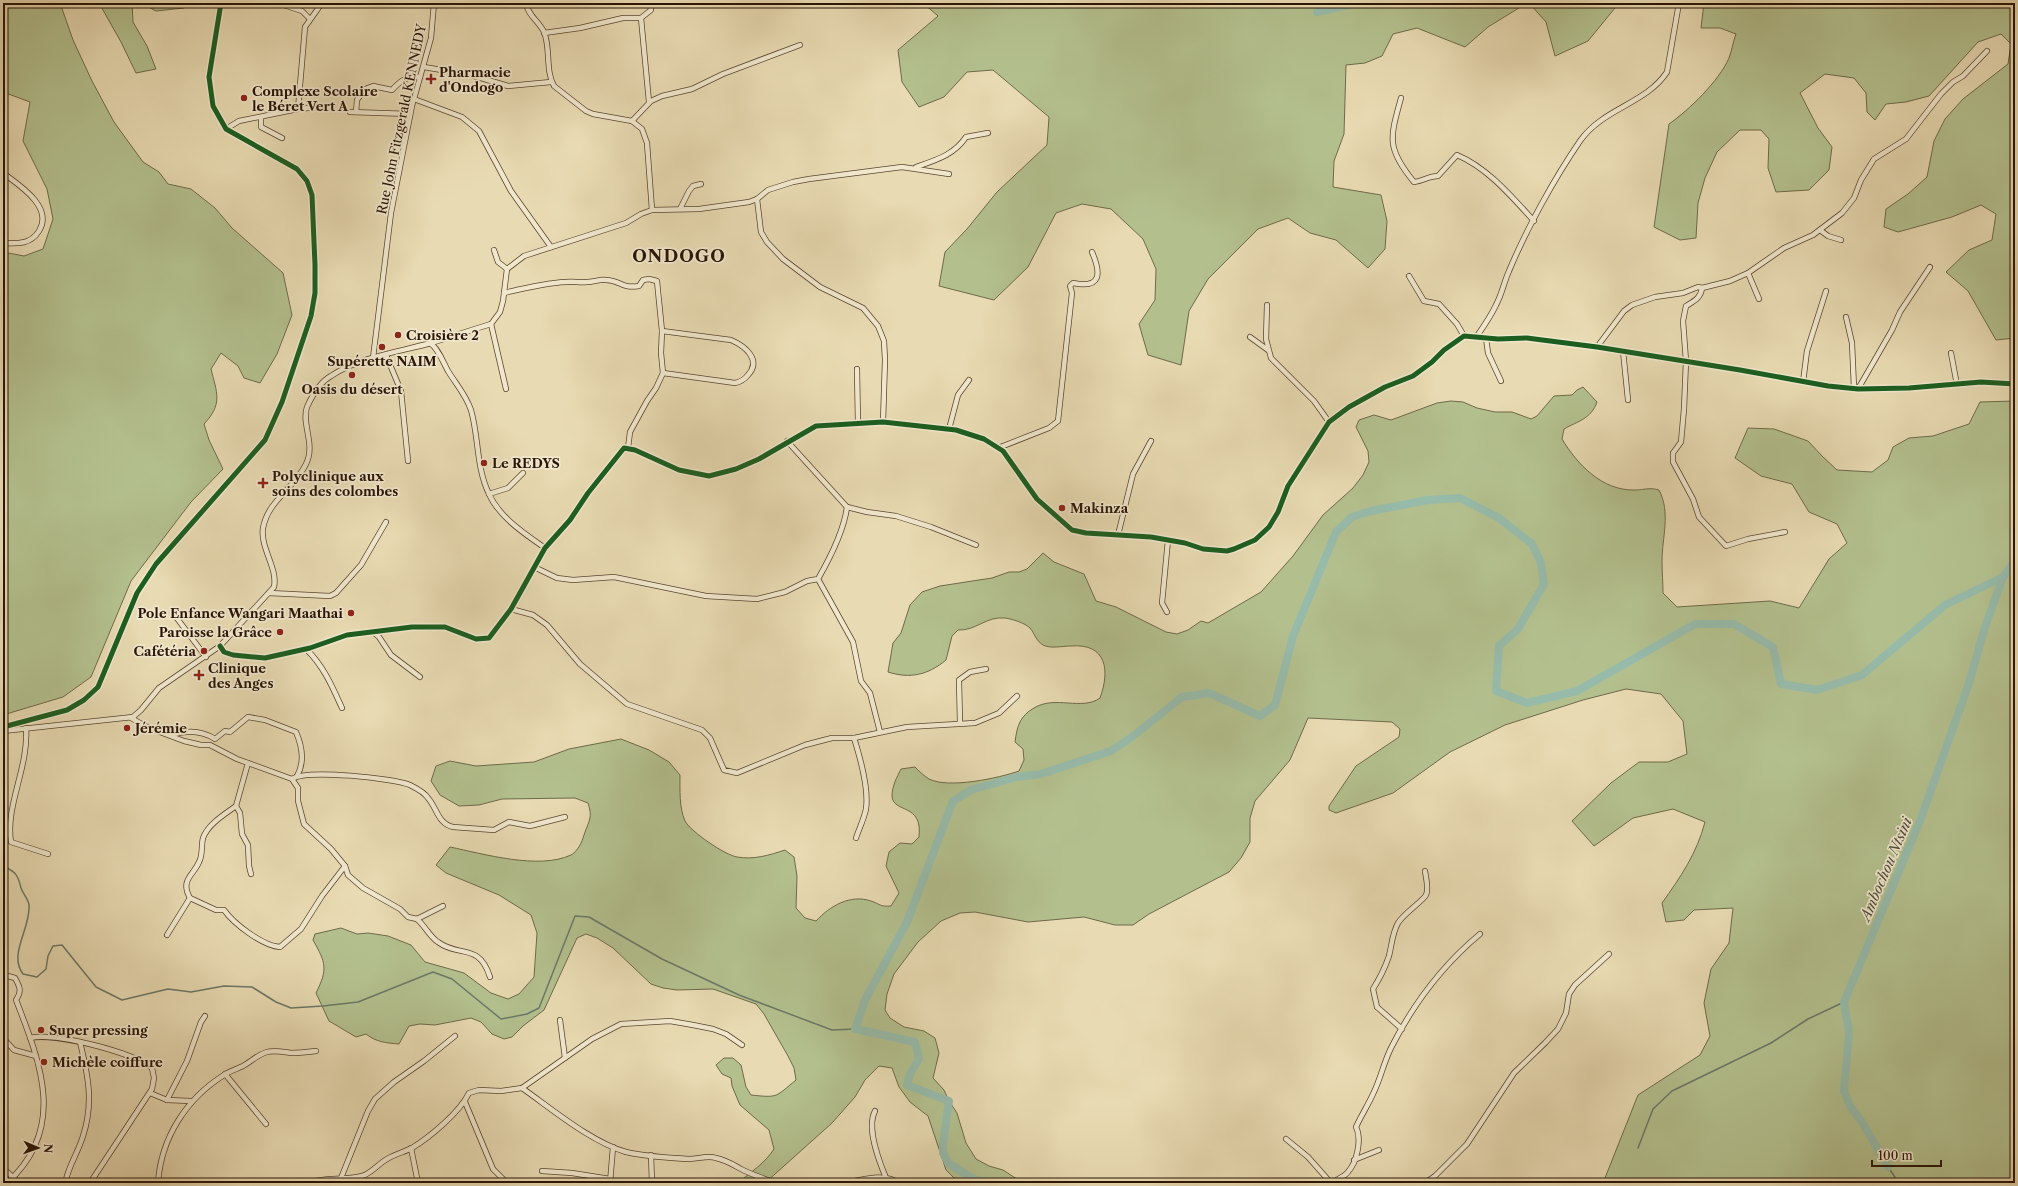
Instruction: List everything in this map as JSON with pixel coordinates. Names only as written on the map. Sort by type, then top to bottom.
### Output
[{"type":"street","points":[[3,727],[67,710],[84,700],[98,687],[140,587],[156,564],[265,440],[282,402],[311,316],[315,293],[312,196],[307,181],[297,169],[226,129],[212,106],[209,77],[221,3]]},
{"type":"street","points":[[278,3],[302,11],[310,19]]},
{"type":"street","points":[[298,109],[305,27],[322,3]]},
{"type":"street","name":"Rue John Fitzgerald KENNEDY","points":[[373,358],[391,213],[410,114],[431,38],[434,3]]},
{"type":"street","points":[[526,3],[529,14],[539,23],[544,33],[552,82],[557,89],[586,111],[593,114],[632,121],[642,129],[647,143],[652,210]]},
{"type":"street","points":[[544,33],[580,28],[623,18],[641,18],[651,10],[650,3]]},
{"type":"street","points":[[1477,336],[1496,306],[1509,271],[1550,188],[1581,140],[1594,124],[1606,115],[1635,100],[1661,81],[1667,72],[1679,3]]},
{"type":"street","points":[[641,18],[649,102]]},
{"type":"street","points":[[632,121],[649,102],[662,96],[692,89],[723,74],[800,45]]},
{"type":"street","points":[[1597,347],[1610,327],[1624,311],[1632,305],[1655,298],[1671,296],[1698,287],[1702,288],[1730,281],[1748,273],[1784,248],[1820,230],[1849,206],[1861,180],[1874,159],[1906,139],[1941,94],[1953,82],[1970,69],[1987,51]]},
{"type":"street","points":[[424,67],[471,75],[508,86],[552,82]]},
{"type":"street","points":[[356,112],[357,100],[365,88],[373,86],[392,90],[402,80],[409,76],[420,77]]},
{"type":"street","points":[[1401,98],[1391,139],[1397,158],[1414,182],[1424,181],[1431,176],[1438,176],[1457,155],[1468,160],[1487,175],[1510,195],[1534,221]]},
{"type":"street","points":[[414,99],[462,117],[479,131],[511,191],[551,247]]},
{"type":"street","points":[[226,129],[239,122],[298,109],[319,107]]},
{"type":"street","points":[[350,112],[410,114]]},
{"type":"street","points":[[261,118],[262,127],[282,138]]},
{"type":"street","points":[[914,168],[938,160],[959,147],[966,137],[988,133]]},
{"type":"street","points":[[131,718],[141,710],[159,688],[220,646],[274,587],[265,544],[264,527],[271,508],[298,477],[306,464],[310,445],[306,417],[307,407],[319,387],[327,378],[341,370],[373,358],[430,343],[491,324],[500,312],[507,269],[524,256],[626,223],[641,214],[652,210],[720,207],[757,199],[768,190],[793,182],[890,168],[914,168],[949,174]]},
{"type":"street","points":[[3,173],[34,199],[42,212],[43,217],[41,228],[33,238],[20,244],[3,243]]},
{"type":"street","points":[[680,209],[688,197],[689,191],[694,186],[701,184]]},
{"type":"street","points":[[757,199],[761,232],[767,242],[783,259],[820,287],[863,308],[878,326],[884,341],[885,360],[883,422]]},
{"type":"street","points":[[1820,230],[1828,236],[1841,240]]},
{"type":"street","points":[[494,250],[498,262],[507,269]]},
{"type":"street","points":[[998,448],[1049,428],[1058,421],[1072,292],[1070,286],[1073,283],[1082,285],[1091,284],[1098,278],[1099,267],[1092,252]]},
{"type":"street","points":[[1856,389],[1892,330],[1900,312],[1930,267]]},
{"type":"street","points":[[1748,273],[1759,299]]},
{"type":"street","points":[[1409,276],[1424,301],[1439,304],[1457,324],[1464,336]]},
{"type":"street","points":[[504,293],[526,287],[567,281],[587,282],[604,279],[614,280],[623,286],[632,287],[638,286],[643,280],[650,279],[657,281],[662,331],[661,353],[663,373],[656,388],[630,432],[628,448]]},
{"type":"street","points":[[1702,288],[1702,294],[1697,300],[1686,306],[1683,321],[1686,361],[1681,442],[1673,453],[1673,462],[1693,499],[1699,517],[1726,546],[1730,546],[1748,539],[1785,532]]},
{"type":"street","points":[[1803,382],[1807,351],[1826,291]]},
{"type":"street","points":[[1267,305],[1268,350],[1271,358],[1314,401],[1329,422]]},
{"type":"street","points":[[1846,317],[1852,343],[1856,389]]},
{"type":"street","points":[[491,324],[506,389]]},
{"type":"street","points":[[662,331],[731,340],[741,344],[751,354],[753,361],[751,372],[740,382],[735,383],[663,373]]},
{"type":"street","points":[[220,646],[228,654],[258,658],[270,657],[306,649],[342,636],[412,627],[445,627],[469,637],[487,639],[492,635],[511,609],[545,548],[570,520],[588,493],[622,450],[628,448],[679,470],[709,476],[747,464],[816,426],[883,422],[949,429],[968,433],[998,448],[1009,457],[1037,499],[1068,528],[1079,532],[1168,540],[1218,551],[1234,550],[1255,540],[1273,522],[1292,480],[1329,422],[1349,407],[1389,385],[1412,376],[1464,336],[1486,338],[1527,338],[1597,347],[1803,382],[1856,389],[1909,388],[1981,382],[2015,384]]},
{"type":"street","points":[[1250,337],[1268,350]]},
{"type":"street","points":[[1486,338],[1488,353],[1501,380]]},
{"type":"street","points":[[430,343],[434,347],[448,372],[462,390],[469,406],[481,473],[489,494],[496,504],[522,531],[545,548]]},
{"type":"street","points":[[1623,351],[1628,400]]},
{"type":"street","points":[[1951,353],[1957,385]]},
{"type":"street","points":[[386,354],[401,391],[408,461]]},
{"type":"street","points":[[857,369],[858,424]]},
{"type":"street","points":[[949,429],[958,395],[969,380]]},
{"type":"street","points":[[787,441],[847,507],[867,512],[896,516],[931,527],[976,545]]},
{"type":"street","points":[[1118,535],[1133,474],[1151,441]]},
{"type":"street","points":[[489,494],[508,488],[523,473]]},
{"type":"street","points":[[534,567],[557,578],[573,580],[614,577],[699,595],[757,599],[785,592],[808,581],[818,579],[826,566],[839,534],[847,507]]},
{"type":"street","points":[[269,593],[330,596],[336,593],[361,565],[386,522]]},
{"type":"street","points":[[1167,612],[1162,603],[1168,540]]},
{"type":"street","points":[[818,579],[853,642],[861,681],[870,693],[880,732]]},
{"type":"street","points":[[808,581],[818,584],[825,593]]},
{"type":"street","points":[[511,609],[533,615],[547,625],[594,678],[627,704],[702,730],[710,738],[724,770],[728,772],[737,773],[805,745],[832,738],[854,738],[880,732],[960,723],[975,723],[999,713],[1017,696]]},
{"type":"street","points":[[173,613],[206,657]]},
{"type":"street","points":[[373,632],[381,640],[391,655],[420,677]]},
{"type":"street","points":[[306,649],[318,660],[342,708]]},
{"type":"street","points":[[960,723],[959,680],[970,672],[986,669]]},
{"type":"street","points":[[171,735],[181,732],[194,731],[215,739],[225,731],[230,732],[248,717],[265,720],[296,732],[300,744],[302,768],[297,776],[292,780]]},
{"type":"street","points":[[3,731],[67,725],[105,719],[131,718],[144,726],[184,741],[210,745],[248,763],[292,780],[298,788],[298,801],[304,824],[321,839],[345,866],[348,874],[363,888],[400,909],[408,917],[416,919],[424,925],[437,942],[480,958],[486,965],[490,977]]},
{"type":"street","points":[[26,728],[25,760],[13,808],[11,842],[48,854]]},
{"type":"street","points":[[854,738],[864,775],[867,800],[866,810],[856,838]]},
{"type":"street","points":[[167,935],[190,898],[186,882],[188,877],[199,864],[205,834],[220,817],[236,806],[248,763]]},
{"type":"street","points":[[297,776],[323,774],[349,775],[410,785],[428,797],[440,818],[447,826],[494,830],[509,822],[530,826],[565,817]]},
{"type":"street","points":[[236,806],[240,813],[242,834],[248,845],[251,874]]},
{"type":"street","points":[[190,898],[216,910],[224,910],[242,928],[267,943],[280,947],[301,929],[322,896],[345,866]]},
{"type":"street","points":[[1402,1029],[1377,1007],[1373,989],[1381,976],[1389,956],[1391,940],[1398,924],[1411,908],[1425,897],[1427,891],[1425,871]]},
{"type":"street","points":[[416,919],[443,906]]},
{"type":"street","points":[[1286,1139],[1308,1157],[1332,1183],[1349,1171],[1354,1160],[1359,1133],[1356,1126],[1373,1094],[1386,1060],[1402,1029],[1445,968],[1461,950],[1480,934]]},
{"type":"street","points":[[1425,1183],[1435,1176],[1467,1144],[1514,1073],[1558,1029],[1566,1013],[1569,994],[1575,985],[1609,954]]},
{"type":"street","points":[[3,971],[4,975],[15,978],[18,983],[20,994],[16,1000],[36,1056],[43,1086],[43,1123],[30,1157],[7,1183]]},
{"type":"street","points":[[167,1100],[187,1061],[201,1022],[206,1016]]},
{"type":"street","points":[[560,1020],[565,1058]]},
{"type":"street","points":[[308,1183],[317,1179],[362,1176],[374,1170],[387,1159],[411,1148],[426,1137],[465,1102],[469,1093],[479,1090],[501,1091],[522,1088],[608,1030],[621,1024],[634,1022],[670,1021],[713,1029],[726,1034],[742,1045]]},
{"type":"street","points":[[30,1038],[39,1036],[80,1042],[115,1051],[152,1068],[154,1084],[150,1093],[90,1183]]},
{"type":"street","points":[[341,1178],[375,1099],[394,1082],[424,1061],[455,1036]]},
{"type":"street","points":[[3,1038],[14,1050],[36,1056]]},
{"type":"street","points":[[68,1183],[66,1180],[67,1176],[83,1137],[88,1112],[88,1076],[80,1042]]},
{"type":"street","points":[[158,1183],[162,1155],[167,1142],[191,1101],[225,1074],[243,1066],[255,1057],[269,1052],[293,1053],[316,1051]]},
{"type":"street","points":[[225,1074],[266,1124]]},
{"type":"street","points":[[522,1088],[576,1126],[613,1147],[626,1152],[691,1159],[704,1156],[715,1157],[728,1161],[741,1169],[775,1183]]},
{"type":"street","points":[[150,1093],[167,1100],[191,1101]]},
{"type":"street","points":[[465,1102],[493,1169],[508,1183]]},
{"type":"street","points":[[875,1111],[871,1125],[878,1158],[886,1178]]},
{"type":"street","points":[[542,1171],[572,1173],[610,1181],[613,1147]]},
{"type":"street","points":[[411,1148],[418,1183]]},
{"type":"street","points":[[1354,1160],[1379,1150]]},
{"type":"street","points":[[651,1155],[652,1183]]},
{"type":"street","points":[[3,1168],[19,1183]]},
{"type":"street","points":[[348,1178],[351,1183]]},
{"type":"street","points":[[844,1183],[886,1178],[894,1179],[898,1183]]},
{"type":"green space","points":[[3,3],[60,3],[73,40],[92,81],[114,122],[143,162],[159,172],[168,184],[191,189],[215,208],[232,228],[283,273],[292,315],[277,354],[260,383],[244,378],[238,366],[221,353],[211,369],[217,398],[214,410],[204,424],[209,440],[223,469],[191,502],[131,581],[91,677],[63,697],[3,715],[3,252],[24,256],[43,249],[53,219],[47,189],[23,141],[30,102],[3,92]]},
{"type":"green space","points":[[99,3],[132,3],[133,22],[147,46],[156,69],[136,73],[121,42]]},
{"type":"green space","points":[[141,3],[186,3],[184,8],[156,11]]},
{"type":"green space","points":[[923,3],[1527,3],[1488,27],[1465,47],[1417,28],[1393,34],[1382,56],[1365,63],[1346,65],[1344,134],[1334,161],[1333,187],[1381,195],[1387,221],[1385,249],[1368,268],[1336,240],[1310,233],[1288,218],[1258,229],[1208,279],[1189,311],[1181,365],[1148,355],[1139,324],[1155,300],[1156,269],[1143,239],[1111,209],[1082,204],[1056,213],[1028,267],[994,300],[939,286],[945,252],[967,229],[997,192],[1047,145],[1049,117],[993,70],[967,72],[944,97],[919,107],[902,82],[898,50],[938,16]]},
{"type":"green space","points":[[1529,3],[1619,3],[1588,41],[1555,56],[1546,22]]},
{"type":"green space","points":[[1704,3],[2015,3],[2015,338],[1996,340],[1968,291],[1946,272],[1969,250],[1992,240],[1996,214],[1981,205],[1952,217],[1898,232],[1884,227],[1886,209],[1908,194],[1927,177],[1934,141],[1945,119],[1963,99],[2008,64],[2011,44],[2001,34],[1978,42],[1929,96],[1906,102],[1886,104],[1875,120],[1867,112],[1866,93],[1854,78],[1825,74],[1800,93],[1818,128],[1832,147],[1829,170],[1809,190],[1776,192],[1768,168],[1769,139],[1761,130],[1740,130],[1717,152],[1705,178],[1698,203],[1696,238],[1680,240],[1654,227],[1669,124],[1694,103],[1718,76],[1729,58],[1736,34],[1720,28],[1701,28]]},
{"type":"green space","points":[[1583,387],[1597,402],[1588,416],[1564,429],[1562,439],[1575,458],[1601,481],[1623,489],[1659,490],[1665,507],[1662,552],[1663,593],[1677,607],[1770,601],[1799,608],[1829,559],[1847,543],[1837,524],[1809,512],[1792,484],[1761,476],[1735,458],[1748,428],[1774,429],[1808,441],[1837,470],[1872,472],[1888,460],[1893,447],[1909,438],[1933,436],[1969,424],[1980,402],[2015,401],[2015,1183],[1603,1183],[1638,1095],[1700,1055],[1710,1036],[1704,1003],[1711,969],[1729,943],[1733,908],[1694,910],[1684,920],[1666,922],[1662,903],[1693,855],[1705,822],[1673,809],[1633,818],[1594,846],[1572,821],[1611,783],[1639,762],[1668,762],[1687,754],[1683,721],[1661,694],[1626,689],[1583,700],[1505,725],[1450,752],[1393,793],[1336,813],[1329,810],[1329,806],[1356,766],[1399,737],[1400,729],[1392,722],[1308,718],[1290,760],[1255,801],[1250,818],[1250,842],[1241,858],[1229,872],[1149,914],[1133,925],[1115,925],[1084,917],[1028,922],[975,912],[960,913],[941,921],[918,942],[894,974],[887,994],[885,1010],[890,1018],[904,1027],[924,1031],[935,1038],[939,1053],[933,1078],[944,1090],[957,1113],[966,1143],[976,1159],[989,1166],[1003,1170],[1023,1183],[966,1183],[956,1180],[946,1170],[928,1116],[910,1102],[899,1087],[892,1068],[879,1066],[865,1080],[855,1097],[832,1123],[765,1183],[738,1183],[762,1163],[774,1149],[769,1130],[740,1105],[732,1086],[731,1078],[722,1074],[716,1065],[724,1058],[733,1058],[741,1065],[746,1087],[751,1095],[776,1095],[796,1080],[794,1068],[764,1014],[756,1004],[713,989],[677,990],[651,984],[613,948],[597,938],[586,934],[577,938],[544,1010],[523,1026],[512,1037],[504,1039],[492,1034],[481,1022],[471,1018],[435,1025],[420,1024],[409,1026],[399,1044],[394,1044],[385,1043],[366,1034],[356,1037],[329,1021],[316,993],[324,972],[324,966],[321,955],[313,940],[315,934],[341,928],[357,934],[368,933],[388,936],[411,945],[425,962],[464,973],[491,993],[508,999],[519,994],[534,977],[537,933],[531,915],[499,895],[446,873],[436,865],[450,847],[495,857],[528,861],[558,859],[571,855],[576,851],[582,841],[589,822],[590,812],[588,803],[575,798],[502,799],[479,805],[459,806],[440,795],[431,781],[436,766],[450,761],[476,766],[534,762],[569,749],[621,739],[649,750],[669,762],[680,775],[681,804],[685,821],[688,826],[709,842],[725,852],[737,857],[756,857],[785,850],[794,857],[797,876],[796,908],[805,918],[816,921],[834,906],[848,900],[863,899],[882,906],[891,906],[899,893],[886,866],[889,852],[900,843],[912,844],[919,837],[917,818],[912,813],[897,805],[892,796],[896,778],[901,769],[915,767],[929,779],[949,783],[961,783],[999,777],[1019,771],[1024,760],[1023,749],[1015,742],[1018,726],[1025,714],[1042,704],[1093,702],[1100,698],[1105,678],[1103,661],[1099,654],[1092,649],[1083,646],[1053,647],[1043,645],[1039,642],[1028,626],[1005,618],[992,619],[964,630],[958,630],[952,636],[946,660],[926,672],[904,675],[888,672],[893,643],[901,633],[910,605],[922,592],[940,586],[992,578],[1009,572],[1019,572],[1027,569],[1043,553],[1054,562],[1084,574],[1096,601],[1116,607],[1166,632],[1177,634],[1188,630],[1201,621],[1208,623],[1261,592],[1293,556],[1323,515],[1353,488],[1363,475],[1369,462],[1368,451],[1356,427],[1359,420],[1374,415],[1391,420],[1437,403],[1451,401],[1463,402],[1477,408],[1495,412],[1512,412],[1531,419],[1537,416],[1554,396],[1572,395]]},
{"type":"waterway","points":[[1317,12],[1357,3]]},
{"type":"waterway","points":[[997,1183],[975,1180],[948,1163],[943,1153],[943,1144],[949,1101],[907,1085],[910,1074],[919,1059],[915,1042],[855,1029],[865,1000],[907,922],[953,801],[971,790],[1017,777],[1041,774],[1111,751],[1132,737],[1182,697],[1209,693],[1260,716],[1275,705],[1293,636],[1336,532],[1352,517],[1371,511],[1428,500],[1460,498],[1499,518],[1532,544],[1541,563],[1544,584],[1518,629],[1499,646],[1496,691],[1527,703],[1577,691],[1695,624],[1734,624],[1773,647],[1781,684],[1817,690],[1862,675],[1945,605],[2003,577]]},
{"type":"waterway","name":"Ambochou Ntsini","points":[[1888,1167],[1862,1122],[1850,1106],[1844,1091],[1849,1032],[1844,1002],[1920,821],[1969,683],[1984,630],[2003,577],[2015,561]]},
{"type":"waterway","points":[[3,866],[16,874],[29,903],[29,914],[21,941],[18,958],[19,966],[23,974],[37,977],[46,969],[48,956],[53,946],[62,945],[96,987],[122,1000],[168,989],[191,992],[224,986],[252,987],[276,1002],[291,1008],[323,1006],[358,1002],[433,972],[452,979],[501,1019],[527,1014],[539,1008],[575,916],[589,917],[662,959],[739,995],[832,1030],[855,1029]]},
{"type":"waterway","points":[[1638,1148],[1653,1109],[1672,1091],[1771,1043],[1808,1019],[1844,1002]]},
{"type":"waterway","name":"Ambochou Ntsini","points":[[1888,1167],[1899,1183]]},
{"type":"cycle path","points":[[3,727],[67,710],[84,700],[98,687],[137,593],[156,564],[265,440],[282,402],[311,316],[315,293],[315,265],[312,195],[307,181],[297,169],[226,129],[213,106],[209,77],[221,3]]},
{"type":"cycle path","points":[[220,646],[224,652],[233,655],[265,658],[310,648],[347,635],[412,627],[445,627],[476,639],[489,638],[511,609],[545,548],[570,520],[588,493],[624,448],[635,450],[679,470],[709,476],[736,469],[759,459],[816,426],[883,422],[956,430],[984,439],[1003,451],[1037,499],[1072,530],[1086,533],[1151,537],[1185,543],[1203,549],[1227,551],[1255,540],[1269,527],[1278,512],[1288,486],[1329,422],[1349,407],[1385,387],[1413,376],[1432,362],[1444,350],[1464,336],[1498,339],[1527,338],[1597,347],[1828,386],[1858,389],[1909,388],[1981,382],[2015,384]]},
{"type":"place","name":"Pharmacie d'Ondogo","points":[[431,79]]},
{"type":"place","name":"Complexe Scolaire le Béret Vert A","points":[[244,98]]},
{"type":"place","name":"Croisière 2","points":[[398,335]]},
{"type":"place","name":"Supérette NAIM","points":[[382,347]]},
{"type":"place","name":"Oasis du désert","points":[[352,375]]},
{"type":"place","name":"Le REDYS","points":[[484,463]]},
{"type":"place","name":"Polyclinique aux soins des colombes","points":[[263,483]]},
{"type":"place","name":"Makinza","points":[[1062,508]]},
{"type":"place","name":"Pole Enfance Wangari Maathai","points":[[351,613]]},
{"type":"place","name":"Paroisse la Grâce","points":[[280,632]]},
{"type":"place","name":"Cafétéria","points":[[204,651]]},
{"type":"place","name":"Clinique des Anges","points":[[199,675]]},
{"type":"place","name":"Jérémie","points":[[127,728]]},
{"type":"place","name":"Super pressing","points":[[41,1030]]},
{"type":"place","name":"Michèle coiffure","points":[[44,1062]]},
{"type":"district","name":"ONDOGO","points":[[679,256]]}]
